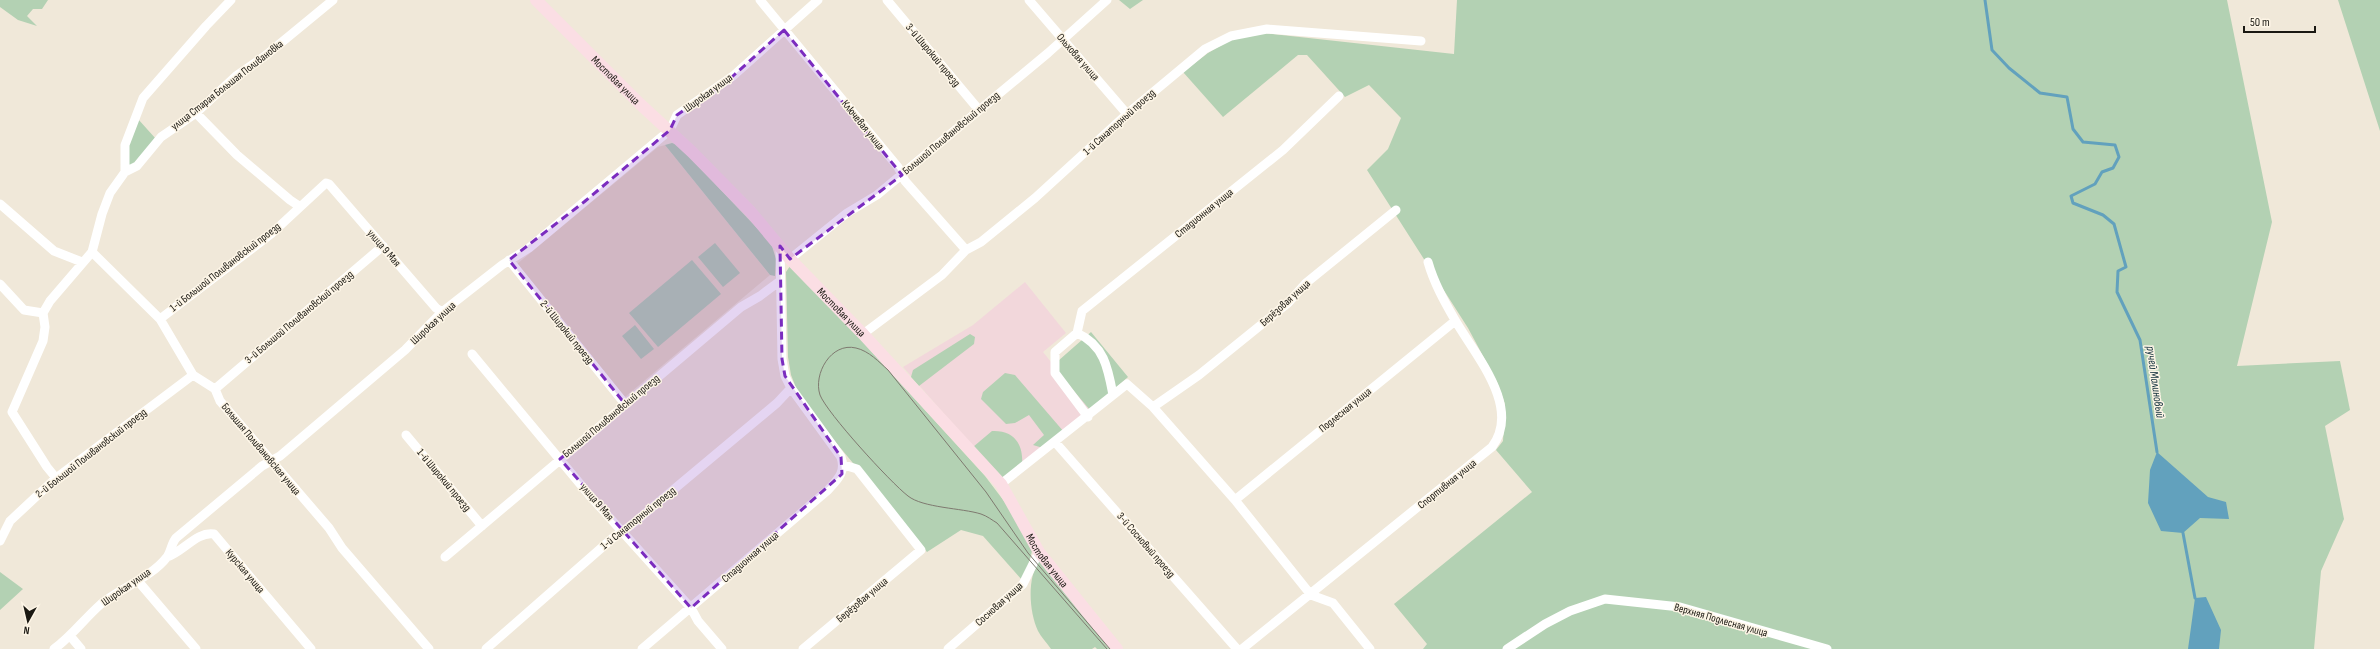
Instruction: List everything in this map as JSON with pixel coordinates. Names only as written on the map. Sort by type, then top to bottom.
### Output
[{"type":"street","points":[[125,172],[124,145],[143,98],[206,26],[232,0]]},
{"type":"street","name":"улица Старая Большая Поливановка","points":[[92,252],[102,214],[110,193],[125,172],[138,166],[162,137],[196,113],[236,76],[265,56],[333,0]]},
{"type":"street","name":"Мостовая улица","points":[[536,0],[640,104],[670,130],[751,212],[790,259],[863,334],[1001,484],[1039,552],[1117,649]]},
{"type":"street","name":"Ключевая улица","points":[[760,0],[850,108],[902,175],[966,250]]},
{"type":"street","name":"Широкая улица","points":[[54,649],[71,637],[80,623],[103,602],[138,581],[167,557],[170,545],[176,538],[270,461],[280,456],[405,350],[442,312],[509,260],[529,248],[670,130],[677,115],[733,76],[818,0]]},
{"type":"street","name":"3-й Широкий проезд","points":[[887,0],[979,110]]},
{"type":"street","name":"Ольховая улица","points":[[1029,0],[1128,114]]},
{"type":"street","name":"Большой Поливановский проезд","points":[[790,259],[847,213],[877,195],[902,175],[1048,53],[1107,0]]},
{"type":"street","name":"1-й Санаторный проезд","points":[[863,334],[942,275],[966,250],[981,242],[1035,198],[1128,114],[1205,49],[1231,36],[1267,29],[1421,41]]},
{"type":"street","name":"Стадионная улица","points":[[1076,333],[1082,311],[1283,150],[1339,96]]},
{"type":"street","points":[[196,113],[237,155],[290,200],[300,206]]},
{"type":"street","name":"1-й Большой Поливановский проезд","points":[[160,319],[252,249],[326,183]]},
{"type":"street","name":"улица 9 Мая","points":[[326,183],[329,184],[436,308],[442,312]]},
{"type":"street","points":[[0,204],[54,251],[82,262]]},
{"type":"street","name":"Берёзовая улица","points":[[1153,407],[1199,375],[1288,303],[1306,283],[1396,210]]},
{"type":"street","name":"3-й Большой Поливановский проезд","points":[[215,389],[383,246]]},
{"type":"street","points":[[780,246],[782,359],[785,376],[791,388],[842,461]]},
{"type":"street","points":[[56,478],[12,412],[43,341],[45,327],[43,313],[50,301],[92,252]]},
{"type":"street","name":"Большая Поливановская улица","points":[[92,252],[160,319],[193,374],[215,389],[220,401],[329,528],[342,548],[362,572],[429,649]]},
{"type":"street","name":"2-й Широкий проезд","points":[[509,260],[625,404]]},
{"type":"street","name":"Спортивная улица","points":[[1242,649],[1311,595],[1492,447],[1498,439],[1501,428],[1500,405],[1492,378],[1455,321],[1433,280],[1428,262]]},
{"type":"street","name":"Большой Поливановский проезд","points":[[446,557],[741,307],[760,296],[780,281]]},
{"type":"street","points":[[0,284],[24,310],[43,313]]},
{"type":"street","name":"Подлесная улица","points":[[1235,500],[1455,321]]},
{"type":"street","points":[[1088,417],[1055,373],[1055,352],[1076,333],[1089,338],[1102,355],[1108,368],[1114,395]]},
{"type":"street","name":"улица 9 Мая","points":[[472,354],[622,531],[692,608],[698,621],[722,649]]},
{"type":"street","name":"2-й Большой Поливановский проезд","points":[[0,542],[10,521],[56,478],[193,374]]},
{"type":"street","points":[[1001,484],[1088,417],[1127,384],[1153,407],[1235,500],[1311,595],[1333,603],[1370,649]]},
{"type":"street","name":"1-й Санаторный проезд","points":[[486,649],[622,531],[777,403],[791,388]]},
{"type":"street","name":"1-й Широкий проезд","points":[[406,435],[482,526]]},
{"type":"street","name":"3-й Сосновый проезд","points":[[1055,442],[1237,649]]},
{"type":"street","name":"Стадионная улица","points":[[642,649],[692,608],[828,490],[842,474],[842,461]]},
{"type":"street","name":"Берёзовая улица","points":[[803,649],[921,550],[857,469],[842,461]]},
{"type":"street","name":"Курская улица","points":[[167,557],[178,553],[199,537],[206,534],[214,534],[311,649]]},
{"type":"street","name":"Сосновая улица","points":[[948,649],[1023,584],[1039,552]]},
{"type":"street","points":[[138,581],[196,649]]},
{"type":"street","name":"Верхняя Подлесная улица","points":[[1507,649],[1545,624],[1570,611],[1605,599],[1680,607],[1827,649]]},
{"type":"street","points":[[71,637],[81,649]]},
{"type":"highlighted area","points":[[784,30],[902,175],[790,259],[780,246],[782,359],[785,376],[841,457],[842,474],[691,608],[560,459],[625,404],[509,260],[584,202],[670,130],[677,115],[733,76]]},
{"type":"shaded area","points":[[665,145],[770,275],[625,397],[517,264],[658,147]]},
{"type":"shaded area","points":[[1025,282],[1066,333],[1043,352],[1090,410],[1009,476],[996,473],[903,367],[973,325]]},
{"type":"green space","points":[[0,0],[48,0],[42,9],[33,9],[27,16],[37,26],[18,20],[0,7]]},
{"type":"green space","points":[[1119,0],[1143,0],[1130,9]]},
{"type":"green space","points":[[1457,0],[2227,0],[2272,222],[2237,366],[2340,361],[2350,410],[2325,426],[2344,519],[2321,571],[2314,649],[1423,649],[1427,644],[1394,604],[1532,492],[1496,450],[1503,441],[1505,404],[1497,382],[1468,328],[1367,170],[1388,149],[1401,118],[1369,85],[1345,97],[1307,55],[1298,55],[1223,117],[1183,72],[1208,53],[1232,39],[1263,33],[1454,54]]},
{"type":"green space","points":[[2338,0],[2380,0],[2380,131]]},
{"type":"green space","points":[[138,119],[156,139],[136,164],[127,166],[126,147]]},
{"type":"green space","points":[[672,143],[678,145],[771,243],[776,259],[775,276],[770,275],[665,145]]},
{"type":"green space","points":[[715,243],[740,273],[723,287],[698,257]]},
{"type":"green space","points":[[692,260],[721,294],[658,347],[629,313]]},
{"type":"green space","points":[[790,266],[795,267],[985,476],[1016,517],[1032,551],[1028,567],[1022,580],[983,536],[961,530],[927,552],[828,433],[797,390],[791,375],[788,357],[786,272]]},
{"type":"green space","points":[[635,325],[654,349],[641,359],[622,336]]},
{"type":"green space","points":[[1091,332],[1128,377],[1090,410],[1057,371],[1058,361]]},
{"type":"green space","points":[[970,334],[975,337],[974,344],[919,386],[911,377],[913,370]]},
{"type":"green space","points":[[1005,373],[1015,375],[1064,432],[1043,448],[1033,445],[1044,435],[1029,415],[1015,423],[1006,424],[981,399],[983,392]]},
{"type":"green space","points":[[992,431],[1000,431],[1012,436],[1019,445],[1022,466],[1009,476],[1002,477],[973,447]]},
{"type":"green space","points":[[1039,561],[1112,649],[1097,649],[1095,647],[1092,649],[1051,649],[1038,631],[1031,605],[1031,586],[1035,568]]},
{"type":"green space","points":[[0,572],[23,589],[0,610]]},
{"type":"water","points":[[2157,452],[2208,497],[2226,502],[2229,519],[2200,518],[2183,533],[2161,531],[2148,503],[2150,470]]},
{"type":"water","points":[[2206,597],[2221,630],[2219,649],[2188,649],[2195,598]]},
{"type":"waterway","name":"ручей Малиновый","points":[[1985,0],[1992,50],[2009,68],[2040,93],[2067,97],[2073,129],[2083,142],[2115,145],[2119,157],[2113,168],[2102,172],[2095,184],[2071,196],[2073,203],[2103,215],[2114,224],[2126,267],[2118,271],[2117,292],[2140,340],[2157,452]]},
{"type":"waterway","name":"ручей Малиновый","points":[[2183,533],[2195,598]]},
{"type":"tram line","points":[[1107,649],[997,523],[981,514],[923,503],[915,500],[899,488],[874,463],[834,416],[820,395],[819,378],[826,361],[832,355],[847,347],[861,349],[888,370],[986,492],[1028,553],[1110,649]]}]
